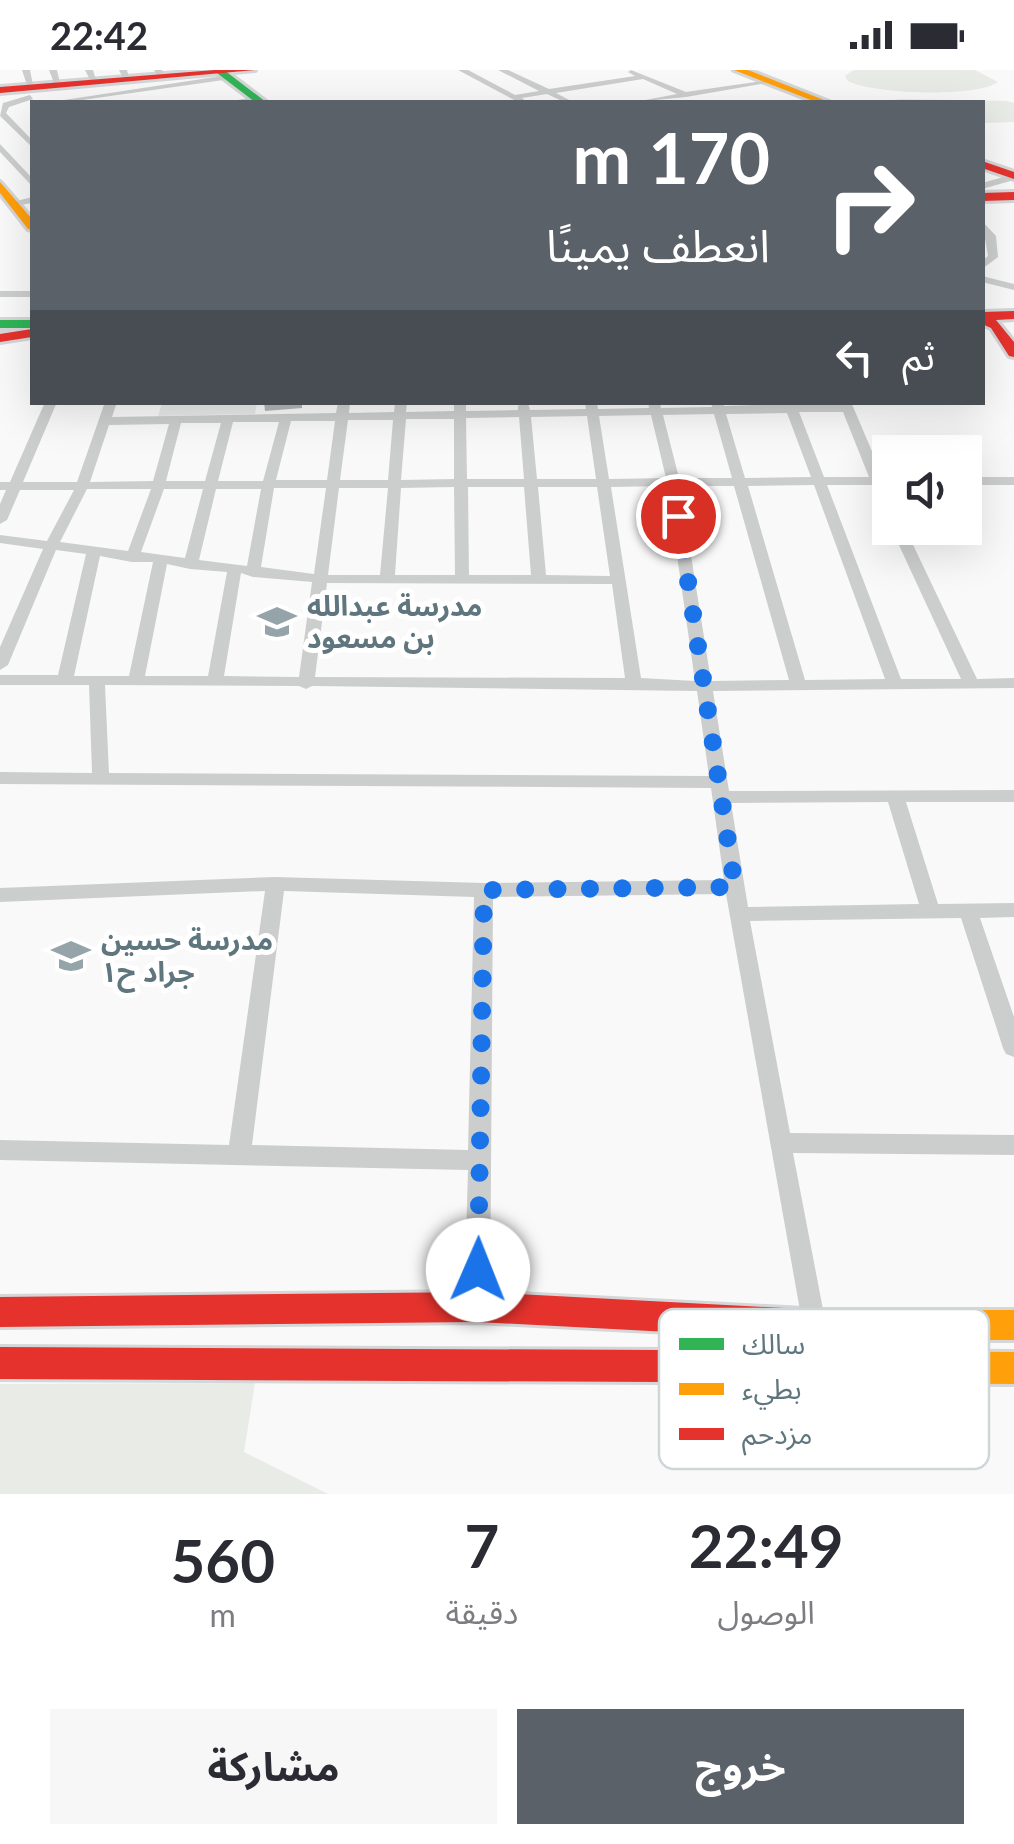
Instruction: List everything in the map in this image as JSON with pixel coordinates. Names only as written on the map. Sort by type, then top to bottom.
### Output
[{"type":"main road","points":[[739,70],[818,100]]},
{"type":"main road","points":[[19,89],[55,84],[96,87],[125,73],[159,82],[219,72]]},
{"type":"main road","points":[[19,89],[219,72],[261,100]]},
{"type":"main road","points":[[985,165],[1014,176]]},
{"type":"main road","points":[[985,196],[1014,195]]},
{"type":"main road","points":[[16,200],[30,223]]},
{"type":"main road","points":[[16,200],[30,235]]},
{"type":"main road","points":[[985,308],[1014,312]]},
{"type":"main road","points":[[985,317],[1014,312]]},
{"type":"main road","points":[[0,315],[30,314]]},
{"type":"main road","points":[[985,319],[996,325],[1014,354]]},
{"type":"main road","points":[[0,324],[30,324]]},
{"type":"main road","points":[[0,338],[30,333]]},
{"type":"main road","points":[[0,1312],[477,1307],[659,1316]]},
{"type":"main road","points":[[989,1326],[1014,1326]]},
{"type":"main road","points":[[0,1363],[659,1366]]},
{"type":"main road","points":[[989,1368],[1014,1368]]},
{"type":"street","points":[[462,70],[518,100],[643,77]]},
{"type":"street","points":[[478,78],[529,70]]},
{"type":"street","points":[[590,70],[627,88]]},
{"type":"street","points":[[627,70],[698,100]]},
{"type":"street","points":[[505,72],[565,100]]},
{"type":"street","points":[[96,87],[159,82]]},
{"type":"street","points":[[663,100],[769,82]]},
{"type":"street","points":[[19,89],[2,112],[28,134]]},
{"type":"street","points":[[0,147],[30,181]]},
{"type":"street","points":[[985,185],[1014,176]]},
{"type":"street","points":[[985,228],[991,236],[993,258],[985,264]]},
{"type":"street","points":[[985,280],[1014,287]]},
{"type":"street","points":[[0,294],[30,294]]},
{"type":"street","points":[[0,520],[7,486],[48,405]]},
{"type":"street","points":[[0,665],[50,548],[82,486],[110,405]]},
{"type":"street","points":[[790,405],[896,686]]},
{"type":"street","points":[[104,421],[286,417],[343,410],[846,405],[872,458]]},
{"type":"street","points":[[718,406],[799,686]]},
{"type":"street","points":[[655,407],[673,482],[739,914],[810,1309]]},
{"type":"street","points":[[524,408],[539,580]]},
{"type":"street","points":[[592,408],[634,682]]},
{"type":"street","points":[[387,578],[401,409]]},
{"type":"street","points":[[306,684],[343,410]]},
{"type":"street","points":[[460,410],[462,580]]},
{"type":"street","points":[[253,573],[268,485],[286,417]]},
{"type":"street","points":[[190,565],[228,418]]},
{"type":"street","points":[[132,558],[158,486],[176,419]]},
{"type":"street","points":[[7,486],[872,481]]},
{"type":"street","points":[[982,481],[1014,482]]},
{"type":"street","points":[[0,540],[320,579],[619,580]]},
{"type":"street","points":[[906,545],[972,684]]},
{"type":"street","points":[[65,680],[93,553]]},
{"type":"street","points":[[136,681],[160,562]]},
{"type":"street","points":[[214,682],[234,570]]},
{"type":"street","points":[[0,680],[306,684],[634,682],[703,686],[1014,684]]},
{"type":"street","points":[[97,682],[101,778]]},
{"type":"street","points":[[0,778],[721,789],[895,797],[1014,796]]},
{"type":"street","points":[[895,797],[931,911]]},
{"type":"street","points":[[0,895],[275,884],[484,890],[735,887]]},
{"type":"street","points":[[239,1155],[275,884]]},
{"type":"street","points":[[477,1307],[484,890]]},
{"type":"street","points":[[968,910],[1014,1048]]},
{"type":"street","points":[[739,914],[1014,910]]},
{"type":"street","points":[[780,1144],[1014,1145]]},
{"type":"street","points":[[0,1150],[480,1160]]},
{"type":"shaded area","points":[[854,70],[975,70],[998,82],[969,90],[900,91],[848,81],[845,76]]},
{"type":"shaded area","points":[[985,101],[1014,103],[1014,122],[985,123]]},
{"type":"shaded area","points":[[161,405],[257,405],[255,414],[158,416]]},
{"type":"shaded area","points":[[255,1383],[244,1452],[328,1494],[0,1494],[0,1384]]},
{"type":"traffic: fast","points":[[218,70],[258,100]]},
{"type":"traffic: fast","points":[[0,324],[30,324]]},
{"type":"traffic: slow","points":[[739,70],[819,100]]},
{"type":"traffic: slow","points":[[0,185],[30,223]]},
{"type":"traffic: slow","points":[[989,1325],[1014,1325]]},
{"type":"traffic: slow","points":[[989,1368],[1014,1368]]},
{"type":"traffic: jam","points":[[0,90],[250,70]]},
{"type":"traffic: jam","points":[[985,165],[1014,176]]},
{"type":"traffic: jam","points":[[985,197],[1014,196]]},
{"type":"traffic: jam","points":[[985,316],[1014,315]]},
{"type":"traffic: jam","points":[[985,320],[996,325],[1014,353]]},
{"type":"traffic: jam","points":[[0,338],[30,333]]},
{"type":"traffic: jam","points":[[0,1312],[477,1307],[659,1316]]},
{"type":"traffic: jam","points":[[0,1363],[659,1366]]},
{"type":"place","name":"مدرسة عبدالله بن مسعود","points":[[277,622]]},
{"type":"place","name":"مدرسة حسين جراد ح١","points":[[71,956]]},
{"type":"route","points":[[478,1270],[484,890],[735,887],[678,516]]}]
